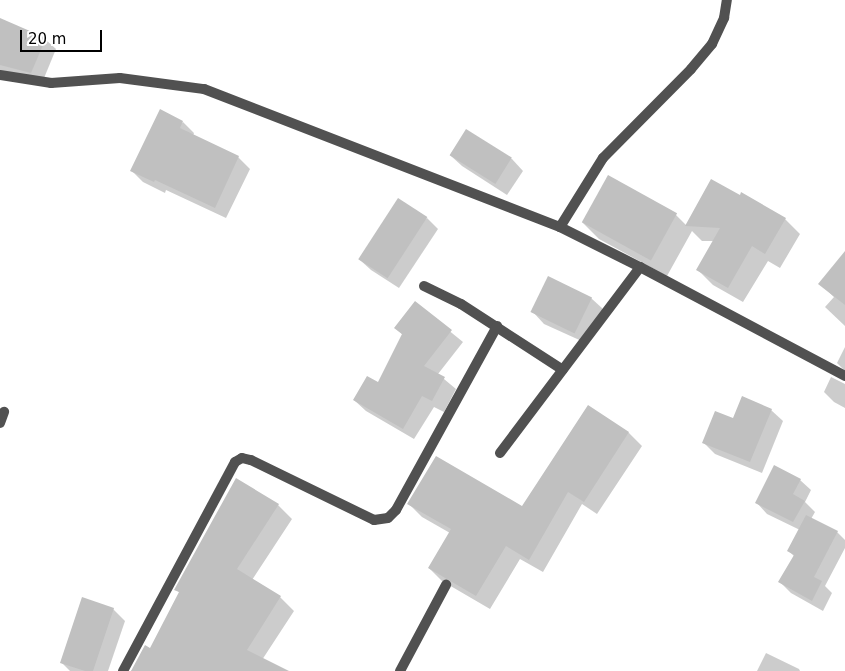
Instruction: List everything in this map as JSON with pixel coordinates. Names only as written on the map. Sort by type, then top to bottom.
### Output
[{"type":"street","points":[[560,227],[603,158],[691,70],[712,44],[724,18],[727,0]]},
{"type":"street","points":[[0,75],[60,84],[120,78],[204,88],[560,227],[640,267],[845,376]]},
{"type":"street","points":[[500,453],[640,267]]},
{"type":"street","points":[[424,286],[460,304],[497,326],[564,370]]},
{"type":"street","points":[[123,671],[235,462],[242,458],[251,460],[374,520],[388,518],[396,510],[497,326]]},
{"type":"street","points":[[0,423],[4,412]]},
{"type":"street","points":[[400,671],[446,585]]},
{"type":"building","points":[[0,18],[46,38],[31,73],[0,65]]},
{"type":"building","points":[[160,109],[183,121],[180,128],[239,156],[215,208],[155,180],[154,182],[130,171]]},
{"type":"building","points":[[466,129],[512,158],[495,184],[450,155]]},
{"type":"building","points":[[608,175],[677,213],[651,261],[582,222]]},
{"type":"building","points":[[711,179],[740,195],[741,192],[786,218],[765,254],[752,246],[728,288],[696,270],[720,228],[685,226]]},
{"type":"building","points":[[398,198],[427,217],[388,278],[358,259]]},
{"type":"building","points":[[845,251],[845,305],[818,284]]},
{"type":"building","points":[[548,276],[592,297],[575,333],[530,312]]},
{"type":"building","points":[[415,301],[452,330],[424,366],[445,377],[432,401],[422,396],[403,429],[353,400],[367,376],[378,382],[402,334],[394,328]]},
{"type":"building","points":[[742,396],[772,409],[750,462],[702,443],[715,411],[733,418]]},
{"type":"building","points":[[588,405],[629,432],[584,502],[568,492],[529,560],[506,546],[476,596],[428,568],[451,529],[407,504],[436,456],[522,506]]},
{"type":"building","points":[[774,465],[801,479],[793,494],[805,501],[793,522],[755,503]]},
{"type":"building","points":[[236,478],[279,504],[237,569],[281,596],[247,650],[289,671],[131,671],[145,645],[150,648],[179,592],[174,590]]},
{"type":"building","points":[[806,515],[838,531],[814,577],[822,581],[812,601],[778,582],[794,555],[787,551]]},
{"type":"building","points":[[82,597],[114,608],[93,671],[85,671],[60,663]]}]
